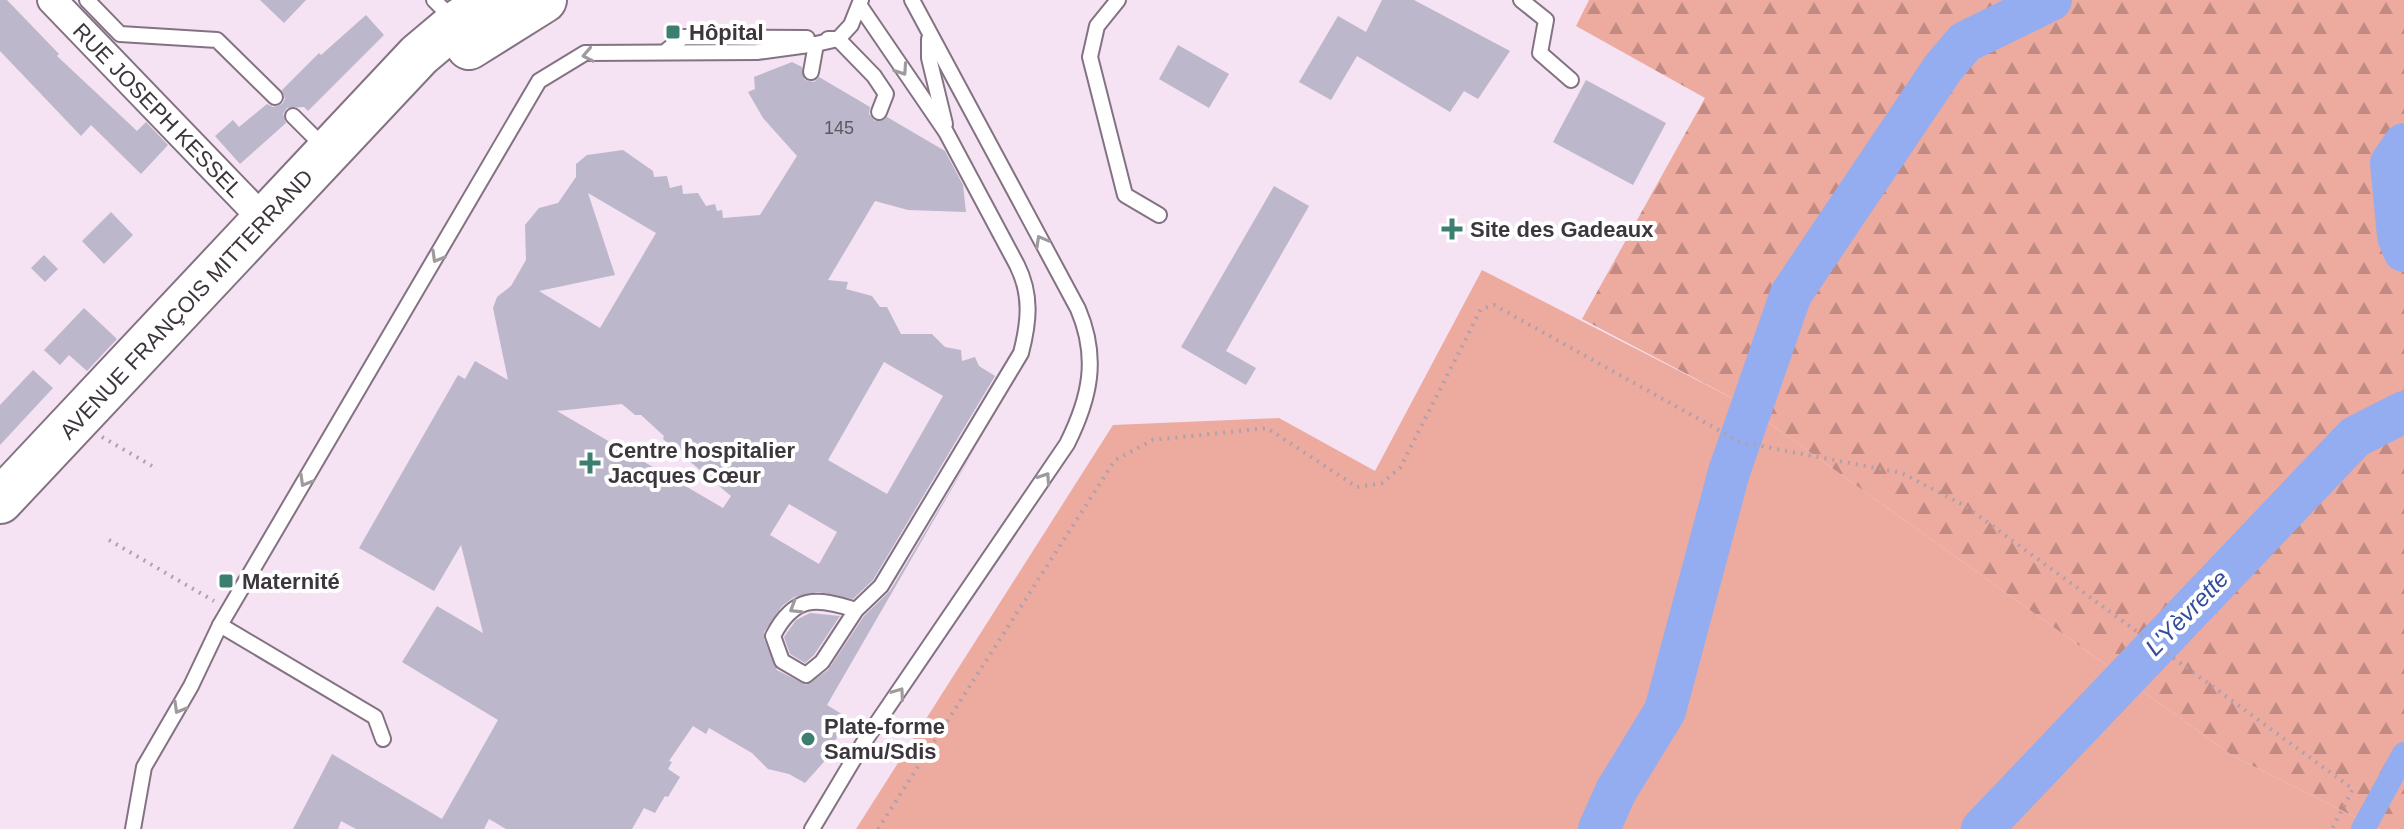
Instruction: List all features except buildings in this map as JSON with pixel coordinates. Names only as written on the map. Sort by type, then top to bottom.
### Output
[{"type":"main road","name":"AVENUE FRANÇOIS MITTERRAND","points":[[372,107],[544,0]]},
{"type":"main road","name":"AVENUE FRANÇOIS MITTERRAND","points":[[0,501],[329,153],[461,8]]},
{"type":"street","name":"RUE JOSEPH KESSEL","points":[[52,0],[264,220]]},
{"type":"lane","points":[[87,0],[120,34],[217,40],[275,97]]},
{"type":"lane","points":[[812,829],[864,742],[1067,444],[1082,414],[1093,367],[1086,327],[1078,309],[929,37],[912,0]]},
{"type":"lane","points":[[1118,0],[1097,26],[1090,57],[1125,195],[1159,215]]},
{"type":"lane","points":[[1521,0],[1546,20],[1540,53],[1571,80]]},
{"type":"lane","points":[[133,829],[144,767],[191,686],[220,625],[539,81],[585,53],[757,52],[838,39],[851,25],[861,3]]},
{"type":"lane","points":[[856,610],[804,601],[783,615],[773,636],[782,661],[806,675],[822,662],[856,610],[881,586],[1021,353],[1028,326],[1025,282],[946,132],[861,3]]},
{"type":"lane","points":[[665,52],[683,37],[838,39],[874,76],[886,94],[879,112]]},
{"type":"lane","points":[[929,37],[929,58],[946,132]]},
{"type":"lane","points":[[811,72],[816,44]]},
{"type":"lane","points":[[293,116],[329,153]]},
{"type":"lane","points":[[220,625],[375,717],[383,739]]},
{"type":"path","points":[[878,829],[1115,460],[1153,440],[1267,428],[1357,487],[1382,483],[1400,468],[1481,309],[1494,305],[1740,442],[1902,473],[1965,506],[2353,789],[2332,829]]},
{"type":"path","points":[[104,439],[152,466]]},
{"type":"path","points":[[109,540],[229,609]]},
{"type":"green space","points":[[1589,0],[2404,0],[2404,829],[2379,829],[2233,756],[1740,402],[1582,319],[1705,98],[1576,26]]},
{"type":"green space","points":[[1482,270],[1740,402],[2233,756],[2379,829],[856,829],[1113,425],[1279,418],[1375,471]]},
{"type":"waterway","points":[[1599,829],[1616,791],[1665,711],[1729,472],[1791,294],[1943,68],[1965,42],[2051,0]]},
{"type":"waterway","name":"L'Yèvrette","points":[[2404,144],[2391,163],[2398,236],[2404,251]]},
{"type":"waterway","name":"L'Yèvrette","points":[[1982,829],[2355,437],[2404,412]]},
{"type":"waterway","points":[[2363,829],[2404,754]]},
{"type":"place","name":"Hôpital","points":[[673,32]]},
{"type":"place","name":"Site des Gadeaux","points":[[1452,229]]},
{"type":"place","name":"Centre hospitalier Jacques Cœur","points":[[590,463]]},
{"type":"place","name":"Maternité","points":[[226,581]]},
{"type":"place","name":"Plate-forme Samu/Sdis","points":[[808,739]]}]
